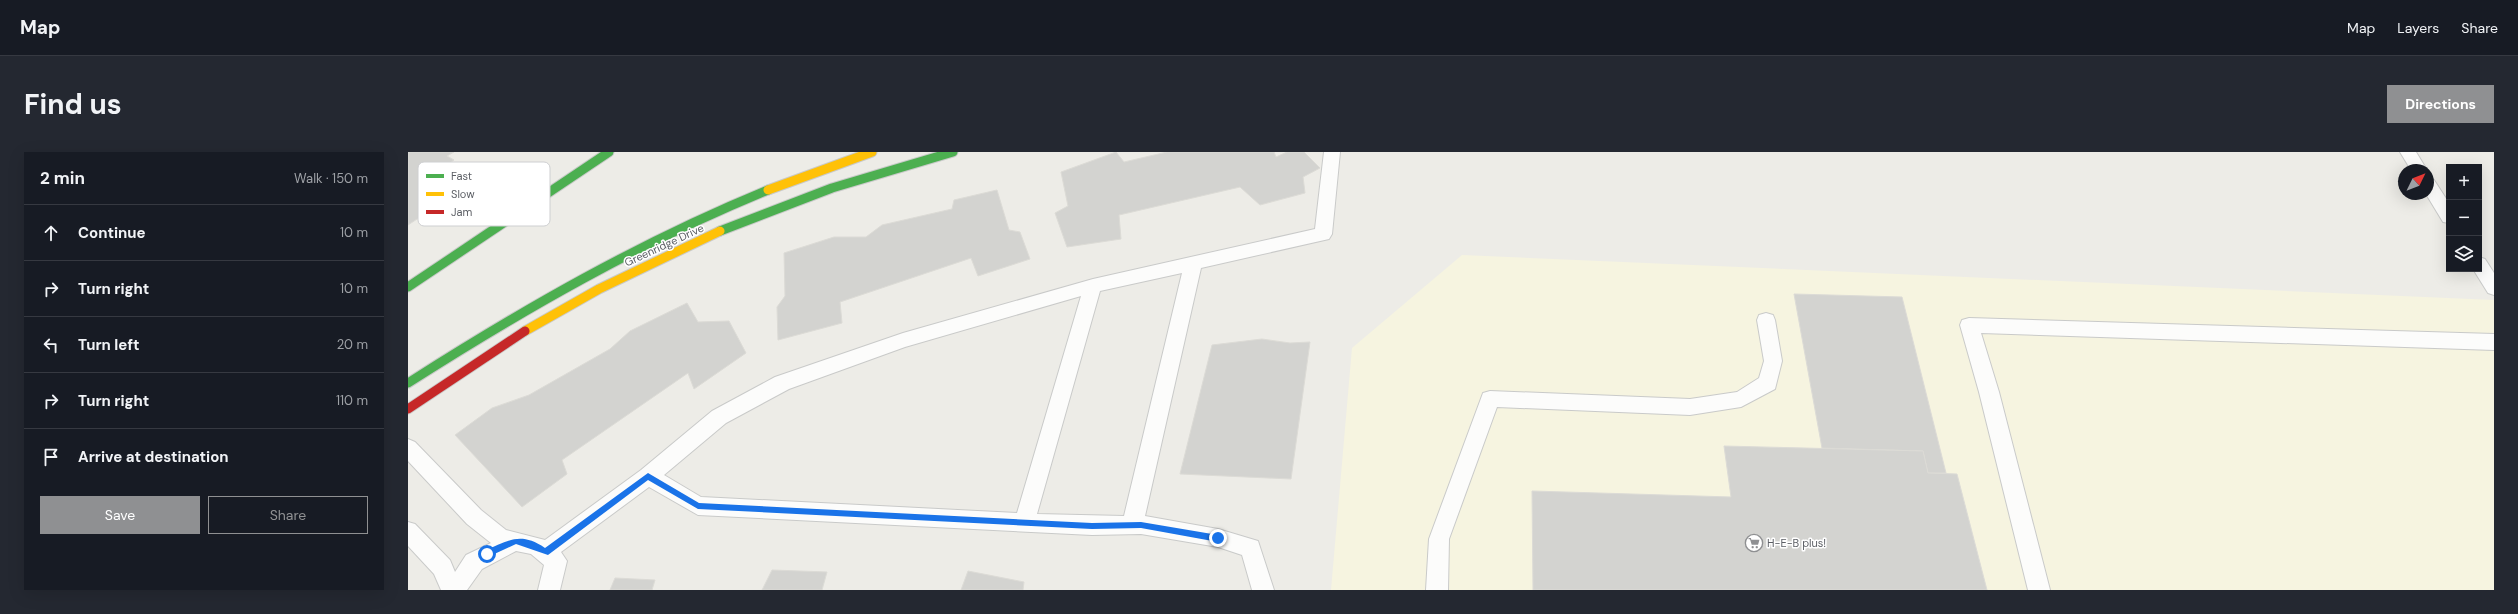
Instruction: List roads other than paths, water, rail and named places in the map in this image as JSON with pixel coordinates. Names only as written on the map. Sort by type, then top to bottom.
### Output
[{"type":"street","points":[[550,192],[610,152]]},
{"type":"street","name":"Greenridge Drive","points":[[408,383],[523,310],[631,251],[742,199],[872,152]]},
{"type":"street","name":"Greenridge Drive","points":[[408,409],[491,352],[632,273],[705,238],[833,188],[953,152]]},
{"type":"street","points":[[408,287],[499,226]]},
{"type":"lane","points":[[545,552],[648,476],[719,417],[782,383],[904,340],[1093,286],[1323,234],[1332,152]]},
{"type":"lane","points":[[2408,152],[2415,164]]},
{"type":"lane","points":[[2434,193],[2446,212]]},
{"type":"lane","points":[[1132,526],[1193,264]]},
{"type":"lane","points":[[2482,269],[2494,288]]},
{"type":"lane","points":[[1024,523],[1093,286]]},
{"type":"lane","points":[[1437,590],[1438,539],[1490,399],[1690,407],[1741,399],[1768,382],[1773,361],[1766,320]]},
{"type":"lane","points":[[2039,590],[1989,392],[1969,325],[2494,342]]},
{"type":"lane","points":[[408,448],[474,517],[501,538],[536,546],[556,561],[549,590]]},
{"type":"lane","points":[[648,476],[698,506],[1024,523],[1141,525],[1218,538],[1250,548],[1264,590]]},
{"type":"lane","points":[[408,531],[442,567],[453,590],[474,562],[515,541]]},
{"type":"place","name":"H-E-B plus!","points":[[1754,543]]}]
